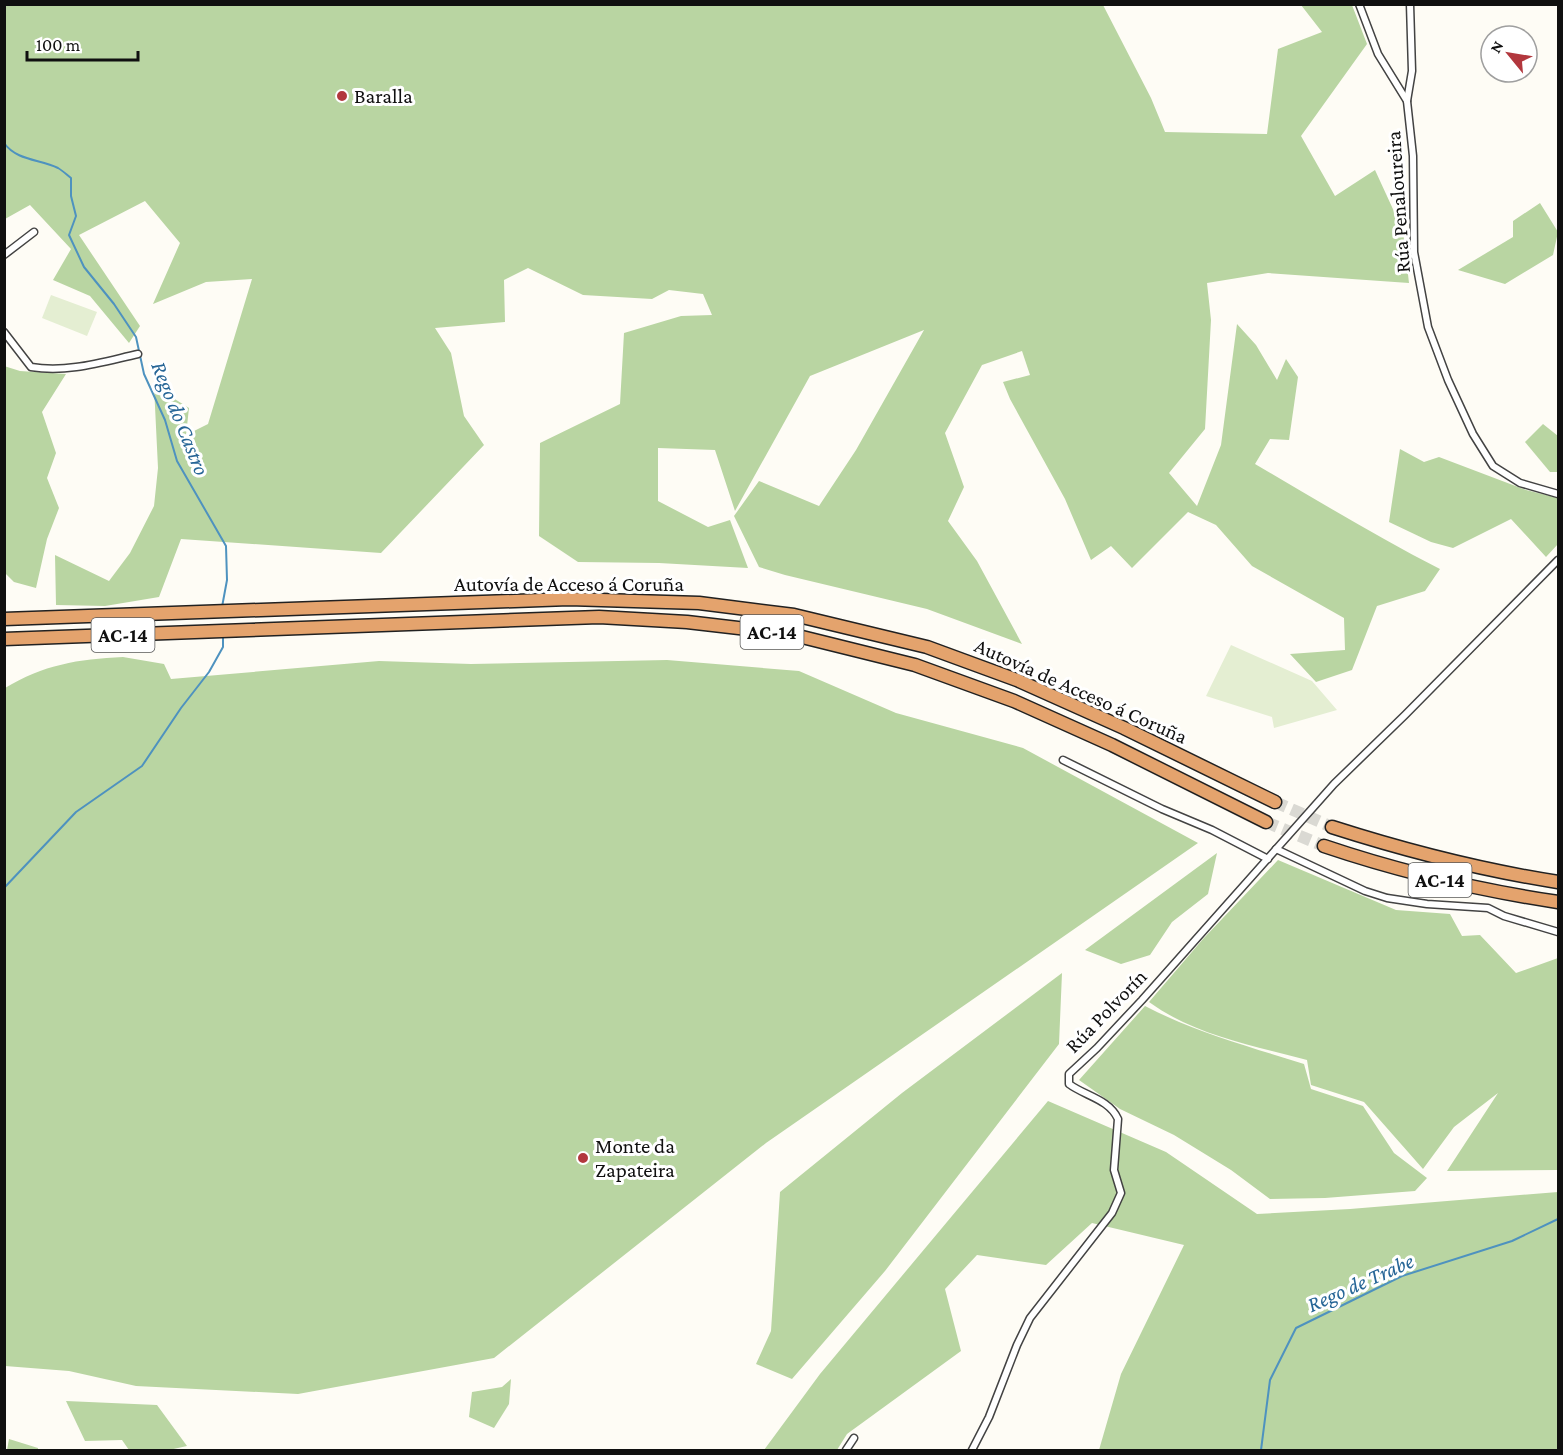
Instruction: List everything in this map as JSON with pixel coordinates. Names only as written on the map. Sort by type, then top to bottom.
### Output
[{"type":"highway","name":"Autovía de Acceso á Coruña","points":[[4,619],[569,599],[699,603],[794,615],[927,647],[1017,680],[1124,728],[1275,802]]},
{"type":"highway","name":"Autovía de Acceso á Coruña","points":[[4,639],[599,617],[687,622],[790,634],[915,664],[1014,701],[1113,745],[1266,822]]},
{"type":"highway","name":"AC-14","points":[[1332,827],[1458,864],[1558,882]]},
{"type":"highway","name":"AC-14","points":[[1324,846],[1384,866],[1447,882],[1495,893],[1558,902]]},
{"type":"street","name":"Rúa Penaloureira","points":[[1359,4],[1378,54],[1407,102],[1413,156],[1414,252],[1428,327],[1448,380],[1478,443],[1493,466],[1520,483],[1558,494]]},
{"type":"street","points":[[1407,102],[1412,71],[1410,4]]},
{"type":"street","points":[[4,255],[34,232]]},
{"type":"street","points":[[4,332],[31,367],[49,370],[80,368],[138,354]]},
{"type":"street","name":"Rúa Polvorín","points":[[972,1450],[989,1417],[1030,1318],[1112,1213],[1121,1193],[1114,1170],[1118,1119],[1111,1107],[1078,1091],[1069,1084],[1069,1074],[1142,1000],[1334,784],[1406,715],[1558,560]]},
{"type":"street","points":[[1063,760],[1268,859]]},
{"type":"street","points":[[1275,851],[1365,891],[1427,904],[1488,908],[1504,916],[1558,932]]},
{"type":"street","points":[[846,1450],[854,1438]]},
{"type":"green space","points":[[5,4],[1103,5],[1151,98],[1165,132],[1267,134],[1278,49],[1322,32],[1301,5],[1352,5],[1367,44],[1301,136],[1335,196],[1375,170],[1403,231],[1409,283],[1268,273],[1207,283],[1211,320],[1205,429],[1169,473],[1197,506],[1221,445],[1237,324],[1256,345],[1277,380],[1286,359],[1298,377],[1289,440],[1270,439],[1255,464],[1440,569],[1425,591],[1377,606],[1352,670],[1316,682],[1290,654],[1345,650],[1344,618],[1252,566],[1216,525],[1188,512],[1132,568],[1111,546],[1091,560],[1065,499],[1003,382],[1030,375],[1022,351],[982,365],[945,433],[964,487],[948,521],[977,561],[1022,644],[927,609],[759,567],[734,516],[759,481],[819,506],[856,450],[924,330],[810,376],[735,511],[715,450],[658,448],[658,501],[708,527],[730,520],[748,568],[659,563],[578,562],[539,536],[540,443],[620,404],[624,333],[681,316],[712,315],[703,294],[669,290],[652,299],[583,295],[528,268],[504,280],[505,322],[435,328],[451,353],[464,416],[484,445],[381,553],[181,539],[159,597],[105,606],[56,605],[55,555],[109,581],[130,553],[154,506],[158,468],[154,386],[189,408],[186,435],[208,424],[252,279],[206,282],[153,304],[180,243],[145,201],[79,235],[140,326],[129,343],[90,296],[53,280],[71,249],[30,205],[5,219]]},
{"type":"green space","points":[[1540,203],[1558,232],[1553,255],[1505,284],[1458,270],[1513,237],[1513,221]]},
{"type":"green space","points":[[51,295],[97,312],[87,336],[42,318]]},
{"type":"green space","points":[[4,366],[20,371],[66,374],[42,412],[56,453],[47,478],[59,508],[47,539],[36,588],[14,582],[5,573]]},
{"type":"green space","points":[[1543,424],[1558,436],[1558,472],[1550,472],[1525,442]]},
{"type":"green space","points":[[1400,449],[1424,462],[1439,457],[1526,490],[1558,498],[1558,544],[1546,557],[1511,519],[1453,548],[1431,542],[1389,522]]},
{"type":"green space","points":[[1231,645],[1312,681],[1337,710],[1274,728],[1272,717],[1206,696]]},
{"type":"green space","points":[[123,657],[164,664],[171,679],[379,661],[471,664],[667,660],[799,671],[896,713],[1023,748],[1198,843],[766,1143],[494,1358],[298,1394],[136,1386],[69,1371],[5,1366],[5,688],[33,674],[61,665],[91,659]]},
{"type":"green space","points":[[1217,853],[1208,894],[1172,922],[1150,955],[1121,964],[1085,950]]},
{"type":"green space","points":[[1278,860],[1396,910],[1450,914],[1462,936],[1480,935],[1516,973],[1558,958],[1558,1170],[1447,1171],[1498,1093],[1454,1127],[1423,1169],[1364,1102],[1311,1085],[1307,1060],[1205,1031],[1185,1023],[1149,1002],[1203,939]]},
{"type":"green space","points":[[1062,973],[1059,1044],[885,1271],[792,1379],[756,1364],[771,1331],[780,1192],[902,1093]]},
{"type":"green space","points":[[1145,1006],[1203,1031],[1304,1064],[1311,1089],[1363,1106],[1394,1153],[1427,1178],[1415,1191],[1325,1198],[1270,1199],[1231,1170],[1174,1135],[1120,1109],[1079,1080]]},
{"type":"green space","points":[[1048,1101],[1166,1152],[1257,1214],[1558,1192],[1558,1450],[1099,1450],[1121,1374],[1184,1245],[1092,1223],[1046,1265],[977,1255],[945,1289],[961,1351],[847,1434],[837,1450],[764,1450],[820,1374]]},
{"type":"green space","points":[[511,1379],[509,1404],[494,1428],[469,1417],[472,1392],[502,1387]]},
{"type":"green space","points":[[66,1401],[157,1405],[187,1446],[169,1450],[129,1450],[122,1440],[85,1441]]},
{"type":"green space","points":[[9,1439],[38,1448],[38,1450],[7,1450]]},
{"type":"waterway","name":"Rego do Castro","points":[[4,143],[15,153],[58,168],[71,178],[71,196],[76,216],[69,235],[84,267],[114,304],[136,337],[144,374],[165,420],[177,461],[226,546],[227,580],[222,607]]},
{"type":"waterway","name":"Rego do Castro","points":[[4,888],[76,812],[142,766],[181,708],[209,672],[223,647],[223,634]]},
{"type":"waterway","name":"Rego de Trabe","points":[[1261,1450],[1270,1380],[1296,1328],[1402,1276],[1512,1241],[1558,1219]]},
{"type":"tunnel","points":[[1275,802],[1332,827]]},
{"type":"tunnel","points":[[1266,822],[1324,846]]},
{"type":"place","name":"Baralla","points":[[342,96]]},
{"type":"place","name":"Monte da Zapateira","points":[[583,1158]]}]
